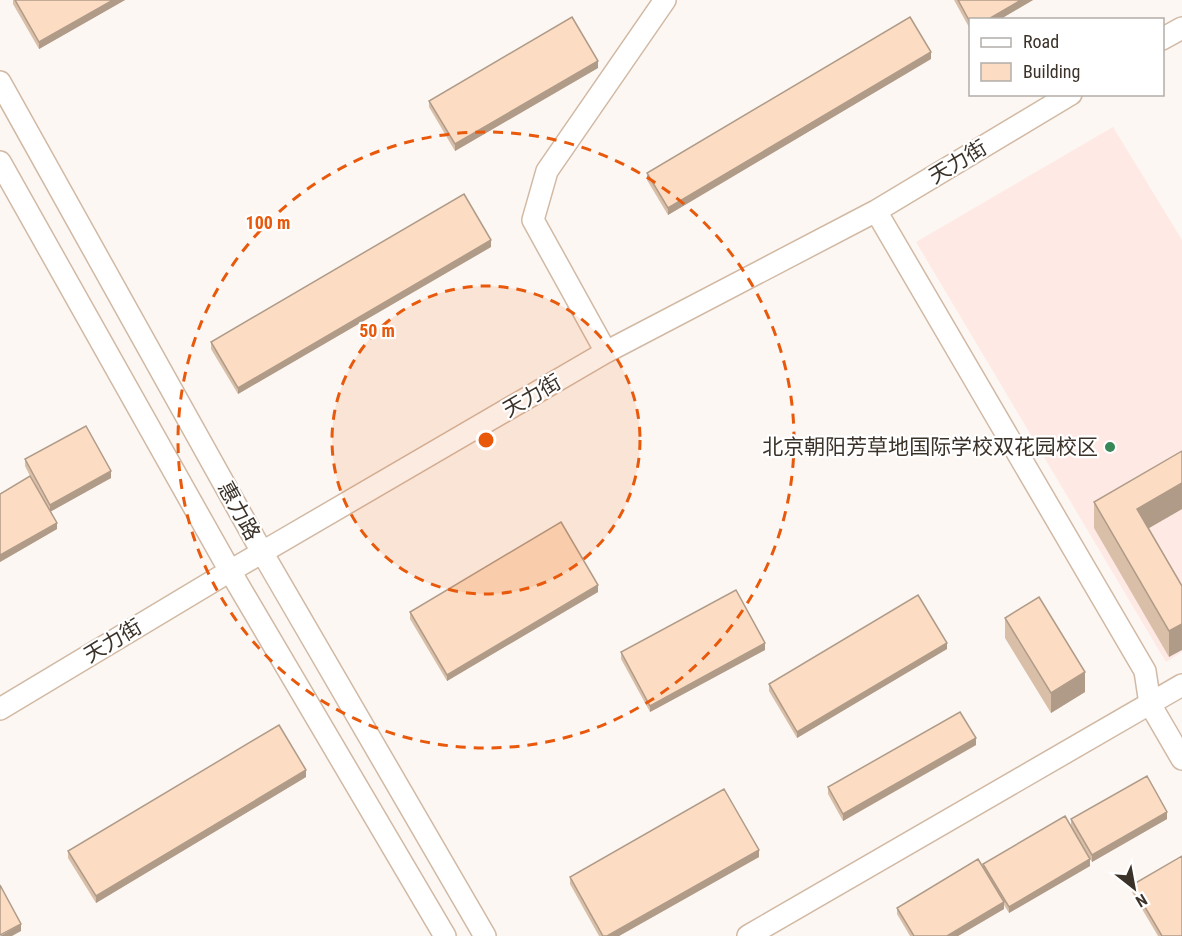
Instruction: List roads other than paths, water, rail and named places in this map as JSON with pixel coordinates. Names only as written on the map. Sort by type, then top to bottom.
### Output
[{"type":"street","points":[[606,352],[533,220],[547,171],[665,0]]},
{"type":"street","points":[[1164,38],[1182,28]]},
{"type":"street","name":"惠力路","points":[[0,82],[262,552],[485,936]]},
{"type":"street","name":"天力街","points":[[0,709],[262,552],[606,352],[876,211],[1068,96]]},
{"type":"street","name":"惠力路","points":[[0,162],[230,571],[445,936]]},
{"type":"street","points":[[876,211],[1145,671],[1150,704],[1182,759]]},
{"type":"street","points":[[748,936],[1182,685]]},
{"type":"place","name":"北京朝阳芳草地国际学校双花园校区","points":[[1110,447]]}]
